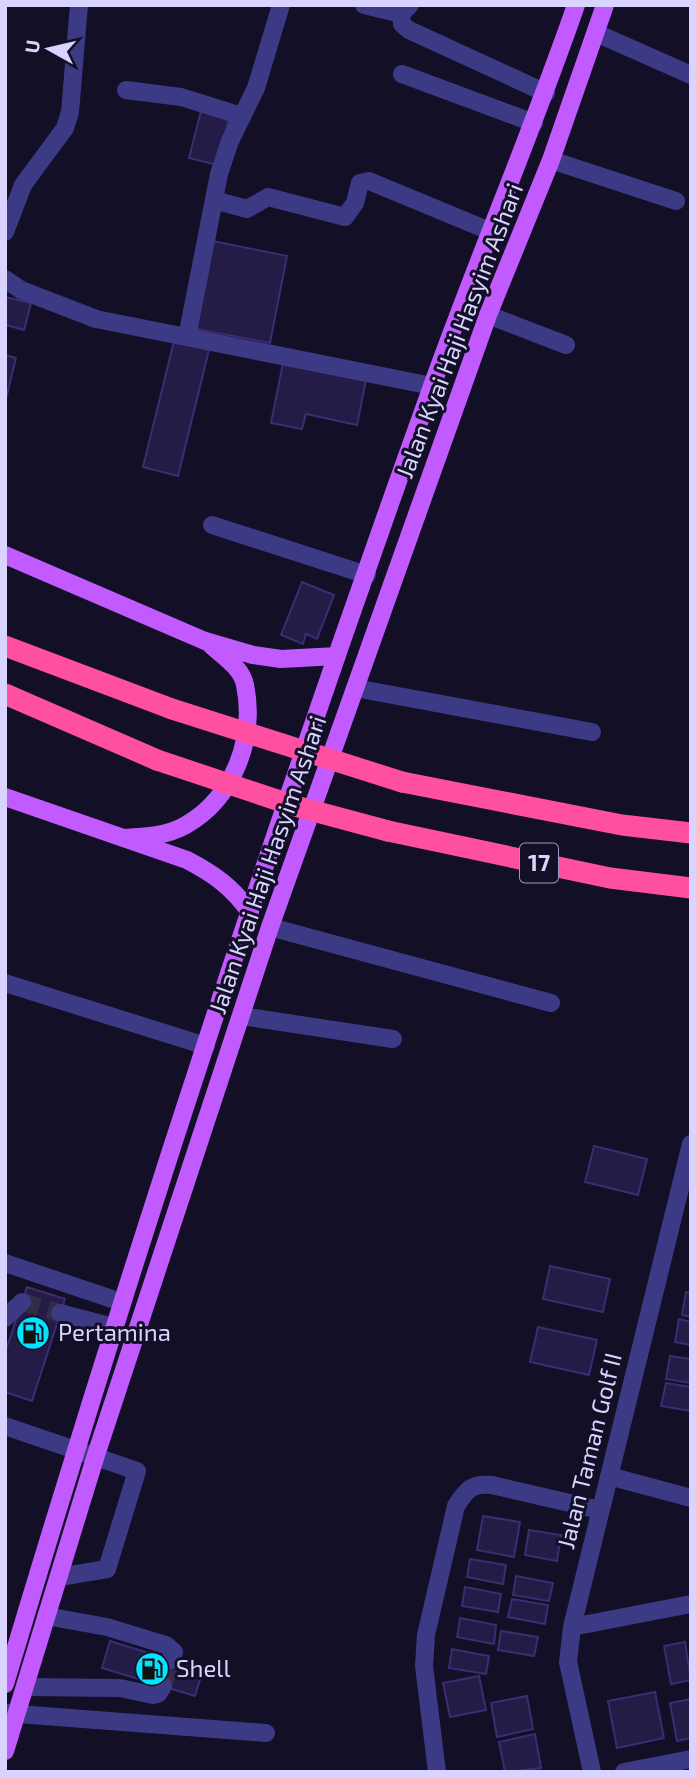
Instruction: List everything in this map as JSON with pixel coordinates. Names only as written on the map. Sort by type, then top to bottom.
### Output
[{"type":"highway","name":"17","points":[[5,646],[172,709],[402,782],[622,825],[691,834]]},
{"type":"highway","name":"17","points":[[5,694],[157,760],[295,806],[388,831],[610,878],[691,888]]},
{"type":"main road","name":"Jalan Kyai Haji Hasyim Ashari","points":[[5,1684],[113,1327],[337,656],[432,386],[546,93],[576,5]]},
{"type":"main road","name":"Jalan Kyai Haji Hasyim Ashari","points":[[5,1751],[11,1714],[25,1687],[95,1458],[270,927],[488,315],[551,160],[605,5]]},
{"type":"main road","points":[[5,555],[205,641],[281,659],[337,656]]},
{"type":"main road","points":[[124,838],[155,836],[185,826],[210,808],[230,784],[242,755],[245,684],[235,666],[205,641]]},
{"type":"main road","points":[[5,797],[187,860],[214,873],[235,890],[250,912]]},
{"type":"main road","points":[[113,1327],[135,1334]]},
{"type":"street","points":[[5,232],[23,185],[65,128],[70,112],[79,5]]},
{"type":"street","points":[[187,337],[214,200],[230,141],[256,88],[281,5]]},
{"type":"street","points":[[364,5],[405,9],[402,24],[409,30],[546,93]]},
{"type":"street","points":[[596,33],[691,75]]},
{"type":"street","points":[[402,74],[534,123]]},
{"type":"street","points":[[126,90],[181,97],[242,116]]},
{"type":"street","points":[[551,160],[676,201]]},
{"type":"street","points":[[214,200],[247,209],[268,197],[345,217],[355,203],[360,183],[369,181],[492,232]]},
{"type":"street","points":[[5,279],[21,290],[96,319],[432,386]]},
{"type":"street","points":[[488,315],[566,345]]},
{"type":"street","points":[[212,525],[367,575]]},
{"type":"street","points":[[355,688],[592,732]]},
{"type":"street","points":[[270,927],[551,1003]]},
{"type":"street","points":[[5,983],[206,1045]]},
{"type":"street","points":[[241,1016],[393,1039]]},
{"type":"street","name":"Jalan Taman Golf II","points":[[592,1772],[568,1662],[572,1628],[691,1144]]},
{"type":"street","points":[[5,1263],[121,1303]]},
{"type":"street","points":[[5,1318],[22,1302]]},
{"type":"street","points":[[60,1313],[113,1327]]},
{"type":"street","points":[[5,1426],[137,1471],[114,1552],[103,1572],[59,1577]]},
{"type":"street","points":[[609,1476],[691,1497]]},
{"type":"street","points":[[437,1772],[424,1666],[426,1635],[457,1506],[466,1489],[478,1484],[492,1485],[600,1510]]},
{"type":"street","points":[[572,1628],[691,1604]]},
{"type":"street","points":[[46,1616],[107,1627],[166,1645],[174,1653],[171,1660]]},
{"type":"street","points":[[25,1687],[120,1688],[153,1695],[158,1694],[163,1686]]},
{"type":"street","points":[[11,1714],[266,1733]]},
{"type":"street","points":[[624,1772],[691,1759]]},
{"type":"building","points":[[202,107],[230,114],[217,165],[189,158]]},
{"type":"building","points":[[208,240],[287,256],[270,343],[191,328]]},
{"type":"building","points":[[5,297],[31,303],[24,330],[6,325],[5,330]]},
{"type":"building","points":[[174,341],[209,350],[178,476],[143,467]]},
{"type":"building","points":[[5,355],[16,358],[5,403]]},
{"type":"building","points":[[283,363],[366,380],[357,425],[306,414],[302,429],[271,423]]},
{"type":"building","points":[[302,582],[334,595],[317,639],[306,634],[303,644],[281,635]]},
{"type":"building","points":[[594,1146],[647,1159],[638,1195],[585,1182]]},
{"type":"building","points":[[550,1266],[610,1279],[603,1312],[543,1299]]},
{"type":"building","name":"Pertamina","points":[[27,1287],[65,1299],[32,1401],[5,1392],[5,1353]]},
{"type":"building","points":[[686,1292],[691,1293],[691,1317],[682,1315]]},
{"type":"building","points":[[679,1319],[691,1322],[691,1345],[675,1342]]},
{"type":"building","points":[[538,1327],[597,1340],[589,1375],[530,1362]]},
{"type":"building","points":[[670,1356],[691,1359],[691,1383],[666,1379]]},
{"type":"building","points":[[666,1383],[691,1387],[691,1411],[661,1406]]},
{"type":"building","points":[[483,1516],[520,1522],[514,1557],[477,1550]]},
{"type":"building","points":[[529,1530],[561,1535],[557,1561],[525,1555]]},
{"type":"building","points":[[470,1559],[506,1565],[503,1584],[467,1577]]},
{"type":"building","points":[[516,1576],[553,1583],[549,1601],[513,1595]]},
{"type":"building","points":[[465,1587],[501,1594],[498,1612],[462,1606]]},
{"type":"building","points":[[512,1599],[548,1605],[545,1624],[508,1617]]},
{"type":"building","points":[[460,1618],[496,1625],[494,1644],[457,1637]]},
{"type":"building","points":[[501,1631],[538,1637],[534,1656],[498,1650]]},
{"type":"building","name":"Shell","points":[[110,1641],[203,1670],[195,1696],[102,1668]]},
{"type":"building","points":[[685,1642],[691,1680],[671,1684],[664,1646]]},
{"type":"building","points":[[452,1649],[489,1656],[486,1674],[449,1668]]},
{"type":"building","points":[[479,1676],[486,1710],[450,1717],[443,1683]]},
{"type":"building","points":[[655,1692],[664,1738],[617,1748],[608,1701]]},
{"type":"building","points":[[527,1696],[533,1729],[497,1737],[491,1703]]},
{"type":"building","points":[[691,1699],[691,1738],[677,1741],[670,1703]]},
{"type":"building","points":[[535,1734],[541,1768],[505,1772],[499,1742]]},
{"type":"tunnel","points":[[22,1302],[60,1313]]},
{"type":"tunnel","points":[[163,1686],[171,1660]]},
{"type":"place","name":"Pertamina","points":[[33,1333]]},
{"type":"place","name":"Shell","points":[[152,1669]]}]
